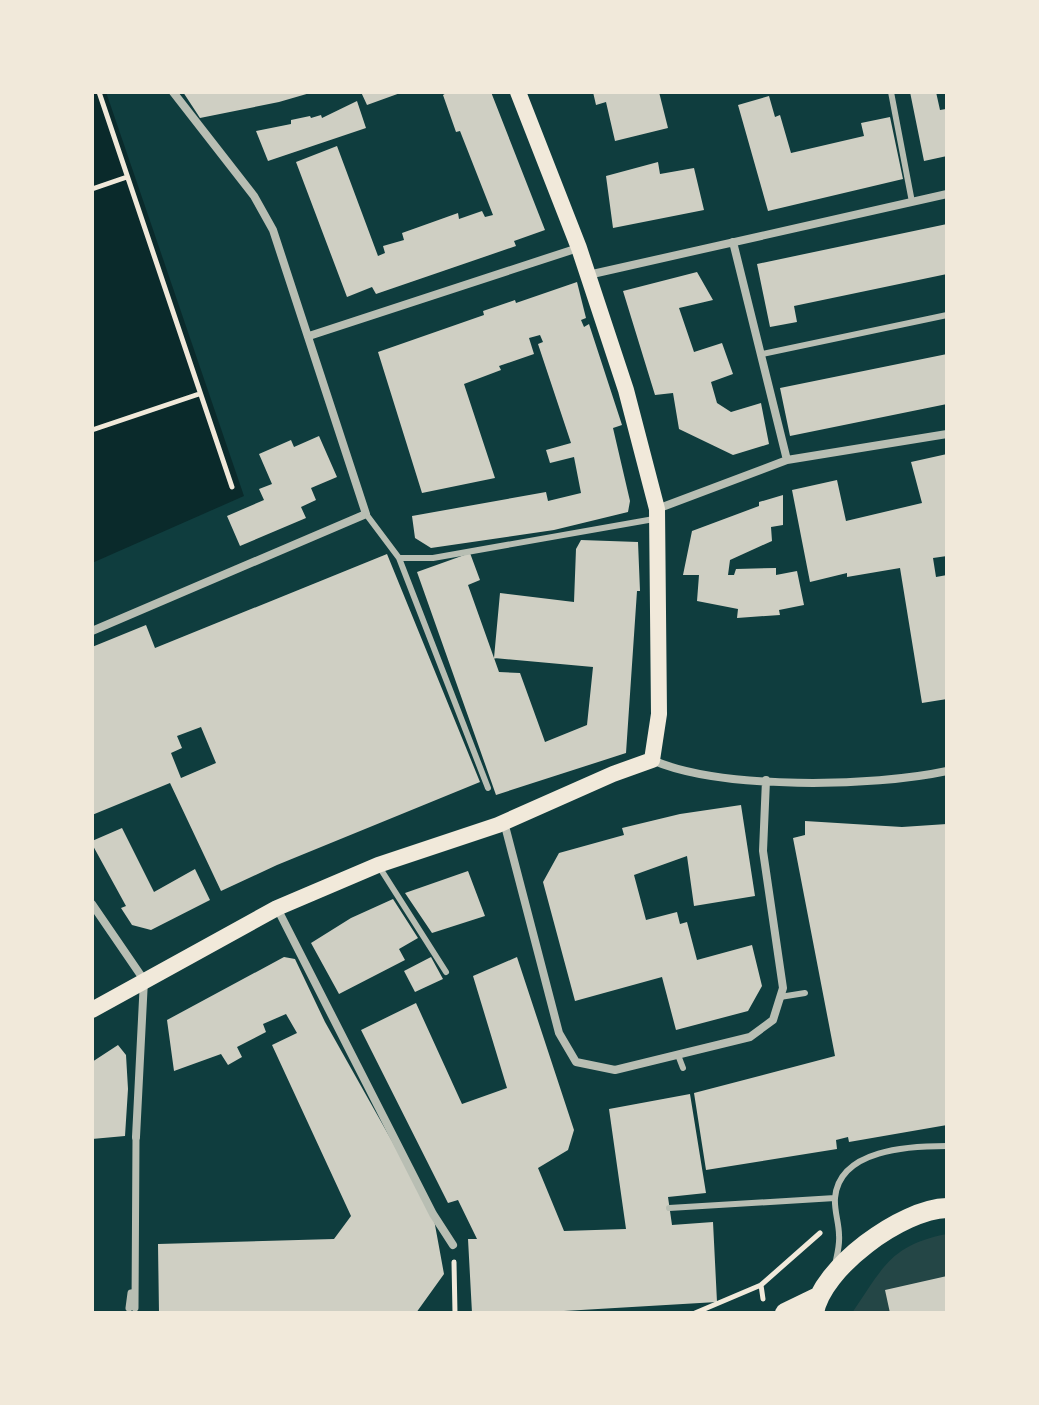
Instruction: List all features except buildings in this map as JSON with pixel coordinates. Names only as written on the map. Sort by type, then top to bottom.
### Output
[{"type":"main road","points":[[92,1010],[277,908],[378,865],[504,822],[652,760],[659,714],[657,514],[626,390],[579,248],[518,92]]},
{"type":"main road","points":[[775,1311],[815,1306],[833,1274],[875,1239],[908,1218],[935,1208],[947,1208]]},
{"type":"street","points":[[92,631],[366,514],[273,230],[254,196],[173,92]]},
{"type":"street","points":[[588,275],[947,194]]},
{"type":"street","points":[[733,242],[787,460]]},
{"type":"street","points":[[309,336],[579,248]]},
{"type":"street","points":[[657,514],[787,460],[947,434]]},
{"type":"street","points":[[652,760],[677,771],[766,780],[868,782],[947,771]]},
{"type":"street","points":[[504,822],[559,1033],[576,1062],[615,1070],[750,1037],[773,1020],[783,988],[763,851],[766,780]]},
{"type":"street","points":[[277,908],[433,1214],[453,1245]]},
{"type":"street","points":[[93,911],[144,980],[136,1137],[136,1271],[132,1308]]},
{"type":"lane","points":[[891,92],[912,202]]},
{"type":"lane","points":[[762,354],[947,315]]},
{"type":"lane","points":[[366,514],[399,558],[488,788]]},
{"type":"lane","points":[[399,558],[433,558],[657,514]]},
{"type":"lane","points":[[378,865],[446,972]]},
{"type":"lane","points":[[780,997],[805,993]]},
{"type":"lane","points":[[678,1055],[683,1068]]},
{"type":"lane","points":[[833,1274],[840,1238],[835,1198],[841,1176],[859,1161],[909,1146],[947,1146]]},
{"type":"lane","points":[[669,1208],[835,1198]]},
{"type":"path","points":[[99,92],[232,487]]},
{"type":"path","points":[[92,189],[127,177]]},
{"type":"path","points":[[92,430],[199,394]]},
{"type":"path","points":[[453,1245],[455,1313]]},
{"type":"path","points":[[695,1313],[761,1285],[775,1311]]},
{"type":"shaded area","points":[[92,92],[106,92],[244,496],[92,563]]},
{"type":"shaded area","points":[[947,1234],[947,1313],[852,1313],[881,1271],[900,1252]]}]
